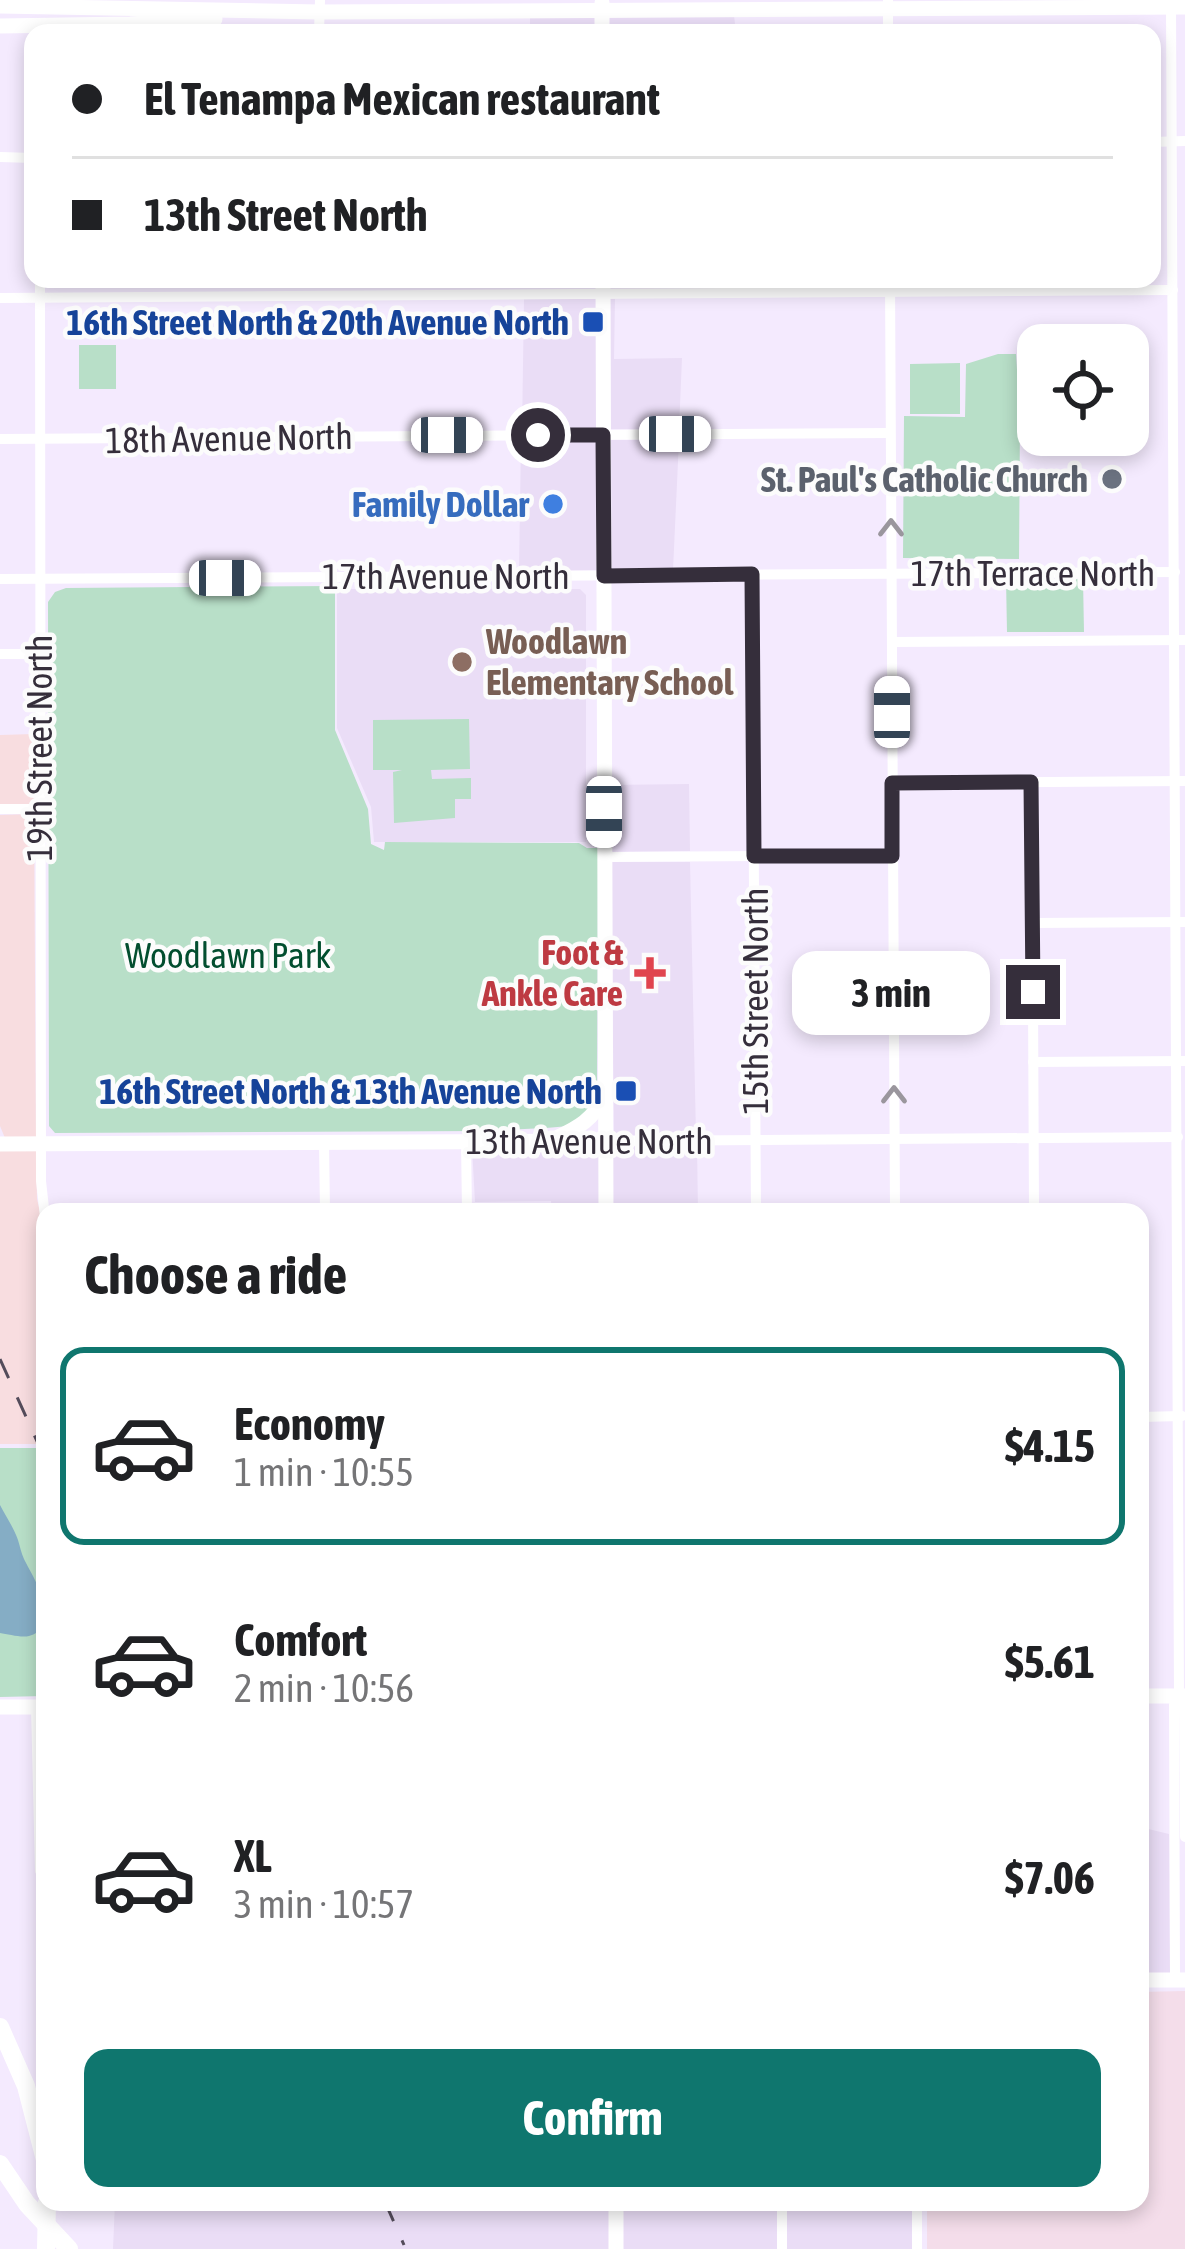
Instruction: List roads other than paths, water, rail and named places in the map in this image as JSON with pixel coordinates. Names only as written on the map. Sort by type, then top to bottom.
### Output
[{"type":"highway","points":[[0,2026],[26,2086],[36,2125]]},
{"type":"highway","points":[[0,2164],[35,2214],[69,2249]]},
{"type":"highway","points":[[46,2211],[46,2249]]},
{"type":"street","points":[[0,6],[1176,5],[1179,142],[1173,290],[1180,502],[1174,572],[1180,640],[1178,1137],[1185,1837]]},
{"type":"street","points":[[140,24],[320,6]]},
{"type":"street","name":"19th Street North","points":[[40,288],[42,1203]]},
{"type":"street","points":[[320,288],[320,295]]},
{"type":"street","points":[[0,298],[540,288]]},
{"type":"street","points":[[603,288],[605,1203]]},
{"type":"street","points":[[890,288],[895,1203]]},
{"type":"street","points":[[1060,288],[1173,290]]},
{"type":"street","name":"18th Avenue North","points":[[0,439],[890,433]]},
{"type":"street","name":"17th Terrace North","points":[[891,574],[1174,572]]},
{"type":"street","name":"15th Street North","points":[[752,574],[756,1203]]},
{"type":"street","name":"17th Avenue North","points":[[0,579],[891,574]]},
{"type":"street","points":[[892,642],[1180,640]]},
{"type":"street","points":[[0,654],[39,654]]},
{"type":"street","points":[[892,783],[1180,781]]},
{"type":"street","points":[[1031,782],[1034,1203]]},
{"type":"street","points":[[0,809],[39,809]]},
{"type":"street","points":[[604,857],[892,856]]},
{"type":"street","points":[[1032,923],[1181,922]]},
{"type":"street","points":[[1033,1062],[1181,1061]]},
{"type":"street","points":[[549,1141],[592,1117],[605,1093]]},
{"type":"street","name":"13th Avenue North","points":[[1,1142],[1178,1137]]},
{"type":"street","points":[[324,1142],[325,1203]]},
{"type":"street","points":[[466,1142],[467,1203]]},
{"type":"street","points":[[1149,1417],[1182,1416]]},
{"type":"street","points":[[1149,1696],[1182,1696]]},
{"type":"street","points":[[1149,1980],[1180,1980],[1174,1705],[1182,1696]]},
{"type":"street","points":[[0,1707],[36,1707]]},
{"type":"street","points":[[616,2211],[616,2249]]},
{"type":"street","points":[[782,2211],[782,2249]]},
{"type":"street","points":[[916,2211],[916,2249]]},
{"type":"water","points":[[0,1505],[36,1582],[36,1633],[0,1633]]},
{"type":"railway","points":[[0,1359],[36,1439]]},
{"type":"railway","points":[[389,2211],[404,2245]]},
{"type":"place","name":"16th Street North & 20th Avenue North","points":[[593,322]]},
{"type":"place","name":"St. Paul's Catholic Church","points":[[1112,479]]},
{"type":"place","name":"Family Dollar","points":[[553,504]]},
{"type":"place","name":"Woodlawn Elementary School","points":[[462,662]]},
{"type":"place","name":"Foot & Ankle Care","points":[[650,973]]},
{"type":"place","name":"16th Street North & 13th Avenue North","points":[[626,1091]]},
{"type":"park label","name":"Woodlawn Park","points":[[228,955]]}]
